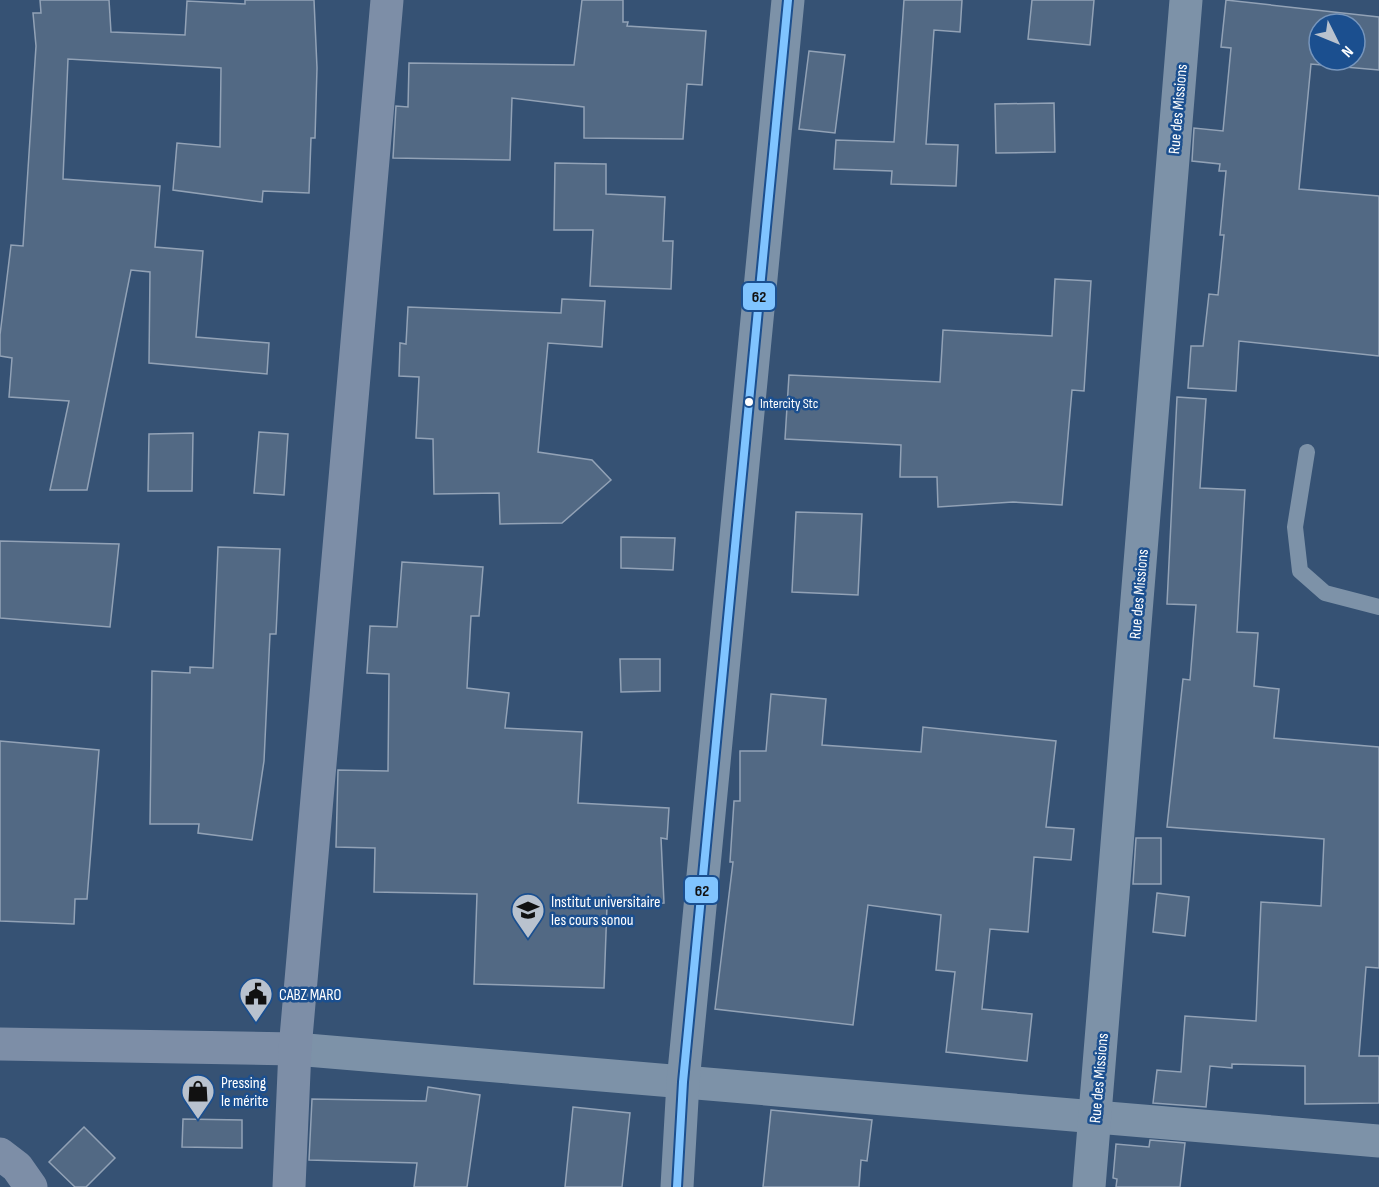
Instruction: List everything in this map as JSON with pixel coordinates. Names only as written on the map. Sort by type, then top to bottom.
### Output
[{"type":"main road","points":[[289,1187],[295,1049],[387,0]]},
{"type":"main road","points":[[0,1044],[295,1049]]},
{"type":"main road","points":[[0,1154],[17,1167],[31,1187]]},
{"type":"street","points":[[677,1187],[683,1082],[788,0]]},
{"type":"street","name":"Rue des Missions","points":[[1089,1187],[1186,0]]},
{"type":"street","points":[[295,1049],[1379,1141]]},
{"type":"lane","points":[[1307,453],[1295,527],[1300,572],[1324,592],[1379,607]]},
{"type":"building","points":[[40,0],[109,0],[111,32],[185,35],[187,1],[245,4],[245,0],[314,0],[317,68],[315,138],[311,138],[309,193],[263,191],[262,202],[173,190],[177,143],[220,147],[221,68],[68,59],[63,179],[160,186],[155,247],[203,251],[196,337],[269,343],[267,374],[149,363],[150,272],[131,270],[87,490],[50,490],[69,401],[9,397],[12,358],[0,356],[0,335],[11,245],[23,246],[36,46],[33,13],[41,13]]},
{"type":"building","points":[[582,0],[623,0],[623,22],[628,22],[627,26],[706,31],[702,85],[687,84],[683,139],[584,138],[584,107],[512,98],[510,160],[393,158],[396,106],[408,107],[409,63],[574,65]]},
{"type":"building","points":[[904,0],[962,0],[960,32],[934,30],[926,144],[958,145],[956,186],[891,184],[892,171],[834,169],[836,140],[894,142]]},
{"type":"building","points":[[1032,0],[1094,0],[1090,45],[1028,39]]},
{"type":"building","points":[[1226,0],[1334,12],[1307,12],[1307,72],[1310,72],[1299,189],[1379,196],[1379,356],[1239,341],[1236,391],[1188,388],[1191,346],[1203,346],[1209,294],[1218,295],[1224,235],[1220,235],[1226,171],[1219,171],[1220,164],[1192,161],[1194,128],[1223,131],[1231,48],[1221,47]]},
{"type":"building","points":[[1367,16],[1379,17],[1379,70],[1367,69]]},
{"type":"building","points":[[809,51],[845,55],[835,133],[799,129]]},
{"type":"building","points":[[1054,103],[1055,152],[996,153],[995,104]]},
{"type":"building","points":[[555,163],[606,164],[606,194],[665,197],[663,241],[673,241],[671,289],[590,286],[593,230],[554,230]]},
{"type":"building","points":[[1055,279],[1091,281],[1084,391],[1072,390],[1062,505],[1013,502],[938,507],[937,477],[900,477],[901,445],[785,439],[789,375],[940,382],[943,330],[1052,336]]},
{"type":"building","points":[[562,299],[605,301],[602,347],[548,343],[538,452],[592,460],[611,480],[562,523],[500,524],[499,493],[434,494],[433,439],[416,438],[419,377],[399,376],[400,343],[406,344],[408,307],[561,313]]},
{"type":"building","points":[[1177,397],[1206,399],[1200,488],[1245,490],[1237,632],[1258,633],[1254,686],[1279,689],[1274,738],[1379,747],[1379,968],[1366,967],[1359,1056],[1379,1056],[1379,1103],[1305,1104],[1305,1066],[1232,1064],[1232,1068],[1210,1066],[1206,1107],[1153,1103],[1157,1070],[1181,1072],[1185,1016],[1256,1021],[1261,902],[1321,906],[1324,839],[1167,827],[1183,679],[1190,680],[1196,605],[1167,604]]},
{"type":"building","points":[[259,432],[288,434],[284,495],[254,493]]},
{"type":"building","points":[[193,433],[192,491],[148,491],[149,434]]},
{"type":"building","points":[[796,512],[862,514],[858,595],[792,592]]},
{"type":"building","points":[[621,537],[675,538],[673,570],[621,568]]},
{"type":"building","points":[[0,541],[119,544],[110,627],[0,618]]},
{"type":"building","points":[[218,547],[280,549],[276,634],[270,634],[264,761],[252,840],[198,833],[199,824],[150,824],[152,671],[190,673],[190,667],[213,668]]},
{"type":"building","points":[[402,562],[483,567],[479,616],[471,616],[467,688],[509,693],[505,728],[582,732],[578,803],[669,808],[667,839],[661,838],[664,903],[607,906],[604,988],[474,984],[477,894],[374,892],[375,848],[336,847],[338,770],[388,771],[389,674],[367,673],[370,626],[397,627]]},
{"type":"building","points":[[620,659],[660,659],[660,691],[621,692]]},
{"type":"building","points":[[771,694],[826,699],[822,745],[921,752],[923,727],[1056,741],[1046,827],[1074,829],[1071,860],[1034,857],[1028,932],[990,929],[982,1009],[1032,1014],[1027,1061],[946,1052],[955,972],[936,970],[941,915],[868,905],[853,1025],[715,1009],[733,862],[730,862],[734,801],[740,801],[740,751],[766,751]]},
{"type":"building","points":[[0,741],[99,750],[87,899],[75,899],[74,924],[0,921]]},
{"type":"building","points":[[1136,838],[1161,838],[1161,884],[1133,884]]},
{"type":"building","points":[[1157,893],[1189,897],[1185,936],[1153,932]]},
{"type":"building","points":[[428,1087],[480,1095],[467,1187],[414,1187],[417,1163],[309,1160],[312,1099],[426,1101]]},
{"type":"building","points":[[573,1107],[630,1113],[622,1187],[565,1187]]},
{"type":"building","points":[[771,1110],[872,1120],[867,1161],[861,1160],[859,1187],[763,1187]]},
{"type":"building","points":[[183,1119],[242,1120],[242,1148],[182,1147]]},
{"type":"building","points":[[84,1127],[115,1158],[86,1187],[75,1187],[49,1162]]},
{"type":"building","points":[[1150,1140],[1185,1143],[1180,1187],[1116,1187],[1117,1179],[1113,1178],[1116,1144],[1149,1147]]},
{"type":"transit line","name":"62","points":[[677,1187],[683,1082],[788,0]]},
{"type":"place","name":"Intercity Stc","points":[[749,402]]},
{"type":"place","name":"Institut universitaire les cours sonou","points":[[528,939]]},
{"type":"place","name":"CABZ MARO","points":[[256,1023]]},
{"type":"place","name":"Pressing le mérite","points":[[198,1120]]}]
